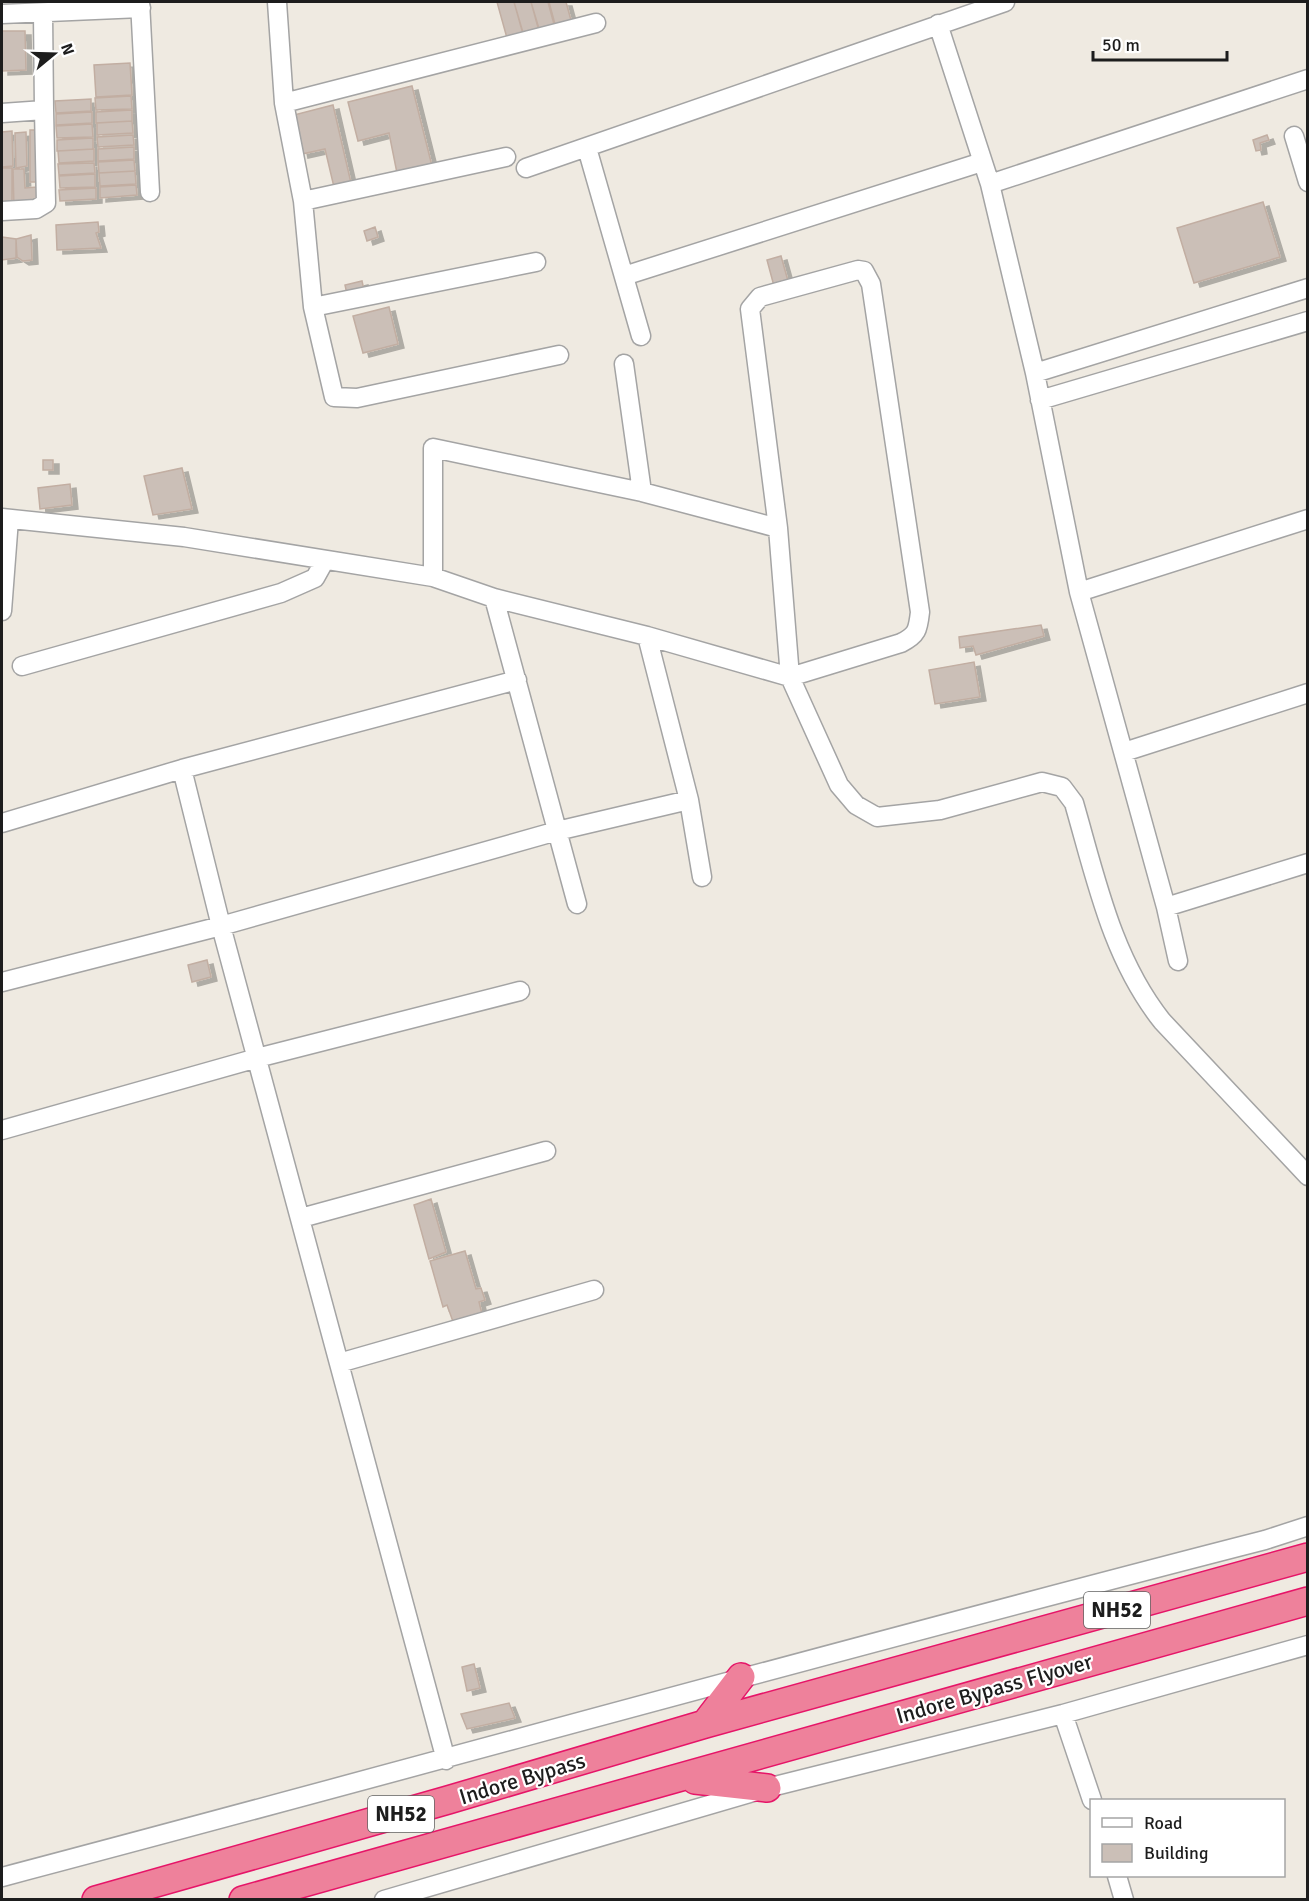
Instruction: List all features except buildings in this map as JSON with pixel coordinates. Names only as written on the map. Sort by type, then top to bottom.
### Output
[{"type":"highway","name":"Indore Bypass Flyover","points":[[705,1724],[1308,1557]]},
{"type":"highway","name":"Indore Bypass Flyover","points":[[682,1778],[1109,1655],[1308,1601]]},
{"type":"highway","points":[[705,1724],[741,1677]]},
{"type":"highway","name":"Indore Bypass","points":[[96,1899],[448,1800],[705,1724]]},
{"type":"highway","points":[[682,1778],[767,1788]]},
{"type":"highway","name":"Indore Bypass","points":[[243,1899],[682,1778]]},
{"type":"street","points":[[277,2],[284,103],[303,201],[313,307],[334,397],[345,399],[559,355]]},
{"type":"street","points":[[526,168],[1005,2]]},
{"type":"street","points":[[2,14],[141,5],[150,192]]},
{"type":"street","points":[[2,211],[36,209],[46,203],[43,13]]},
{"type":"street","points":[[284,103],[596,23]]},
{"type":"street","points":[[938,24],[990,184],[1035,373],[1079,592],[1166,907],[1178,961]]},
{"type":"street","points":[[990,184],[1308,79]]},
{"type":"street","points":[[2,113],[44,110]]},
{"type":"street","points":[[1294,136],[1308,182]]},
{"type":"street","points":[[587,148],[641,336]]},
{"type":"street","points":[[303,201],[506,157]]},
{"type":"street","points":[[624,276],[982,162]]},
{"type":"street","points":[[313,307],[536,262]]},
{"type":"street","points":[[2,611],[5,519],[184,537],[433,577],[494,598],[646,636],[790,677],[901,643],[914,636],[918,630],[921,612],[871,284],[864,271],[858,270],[760,297],[750,309],[778,528],[790,677],[838,785],[856,805],[877,817],[940,810],[1042,782],[1062,787],[1074,803],[1118,949],[1142,996],[1161,1021],[1308,1176]]},
{"type":"street","points":[[1035,373],[1308,288]]},
{"type":"street","points":[[1040,400],[1308,321]]},
{"type":"street","points":[[624,364],[642,492]]},
{"type":"street","points":[[433,577],[433,448],[642,492],[778,528]]},
{"type":"street","points":[[1079,592],[1308,519]]},
{"type":"street","points":[[22,666],[281,593],[315,578],[325,560]]},
{"type":"street","points":[[494,598],[577,904]]},
{"type":"street","points":[[646,636],[689,800],[702,877]]},
{"type":"street","points":[[2,823],[182,769],[517,680]]},
{"type":"street","points":[[1124,752],[1308,693]]},
{"type":"street","points":[[182,769],[256,1058],[446,1760]]},
{"type":"street","points":[[2,982],[221,926],[557,831],[689,800]]},
{"type":"street","points":[[1166,907],[1308,862]]},
{"type":"street","points":[[2,1130],[256,1058],[520,991]]},
{"type":"street","points":[[301,1218],[546,1151]]},
{"type":"street","points":[[339,1363],[594,1290]]},
{"type":"street","points":[[2,1877],[446,1760],[741,1677],[1265,1540],[1308,1526]]},
{"type":"street","points":[[384,1899],[767,1788],[1063,1714],[1308,1646]]},
{"type":"street","points":[[1063,1714],[1092,1799]]},
{"type":"street","points":[[1118,1877],[1124,1899]]}]
